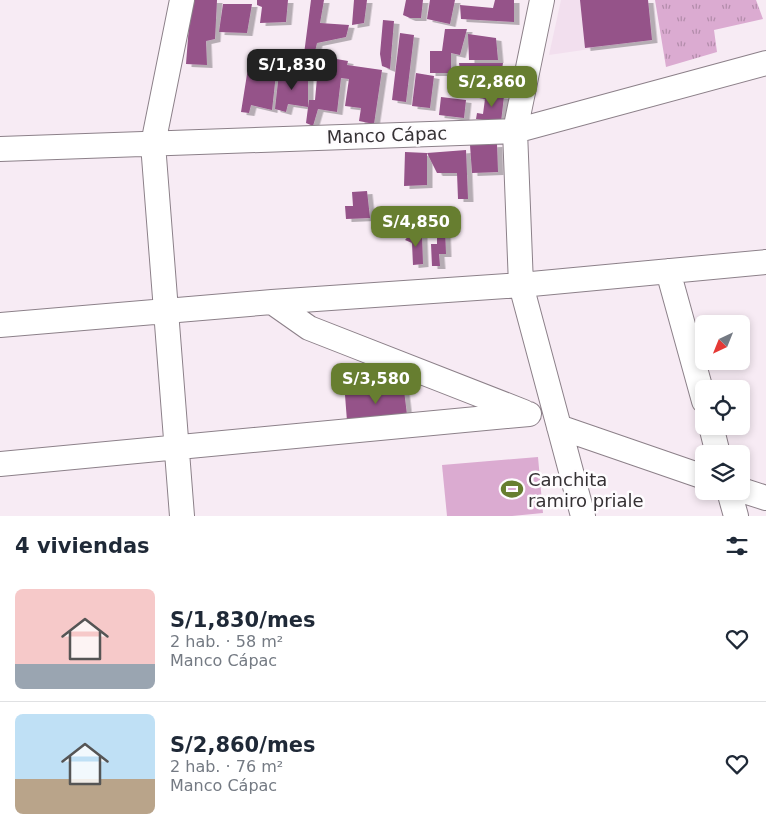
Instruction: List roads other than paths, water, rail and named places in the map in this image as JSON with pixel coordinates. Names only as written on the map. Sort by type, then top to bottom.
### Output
[{"type":"street","points":[[182,0],[153,144],[182,516]]},
{"type":"street","points":[[542,0],[515,131],[521,285],[583,516]]},
{"type":"street","name":"Manco Cápac","points":[[0,149],[515,131],[766,63]]},
{"type":"street","points":[[0,324],[272,302],[521,285],[766,262]]},
{"type":"street","points":[[668,271],[698,380]]},
{"type":"street","points":[[272,302],[309,328],[529,414],[695,474]]},
{"type":"street","points":[[0,464],[529,414]]},
{"type":"street","points":[[750,493],[766,498]]},
{"type":"street","points":[[732,500],[736,516]]},
{"type":"place","name":"Canchita ramiro priale","points":[[512,489]]}]
